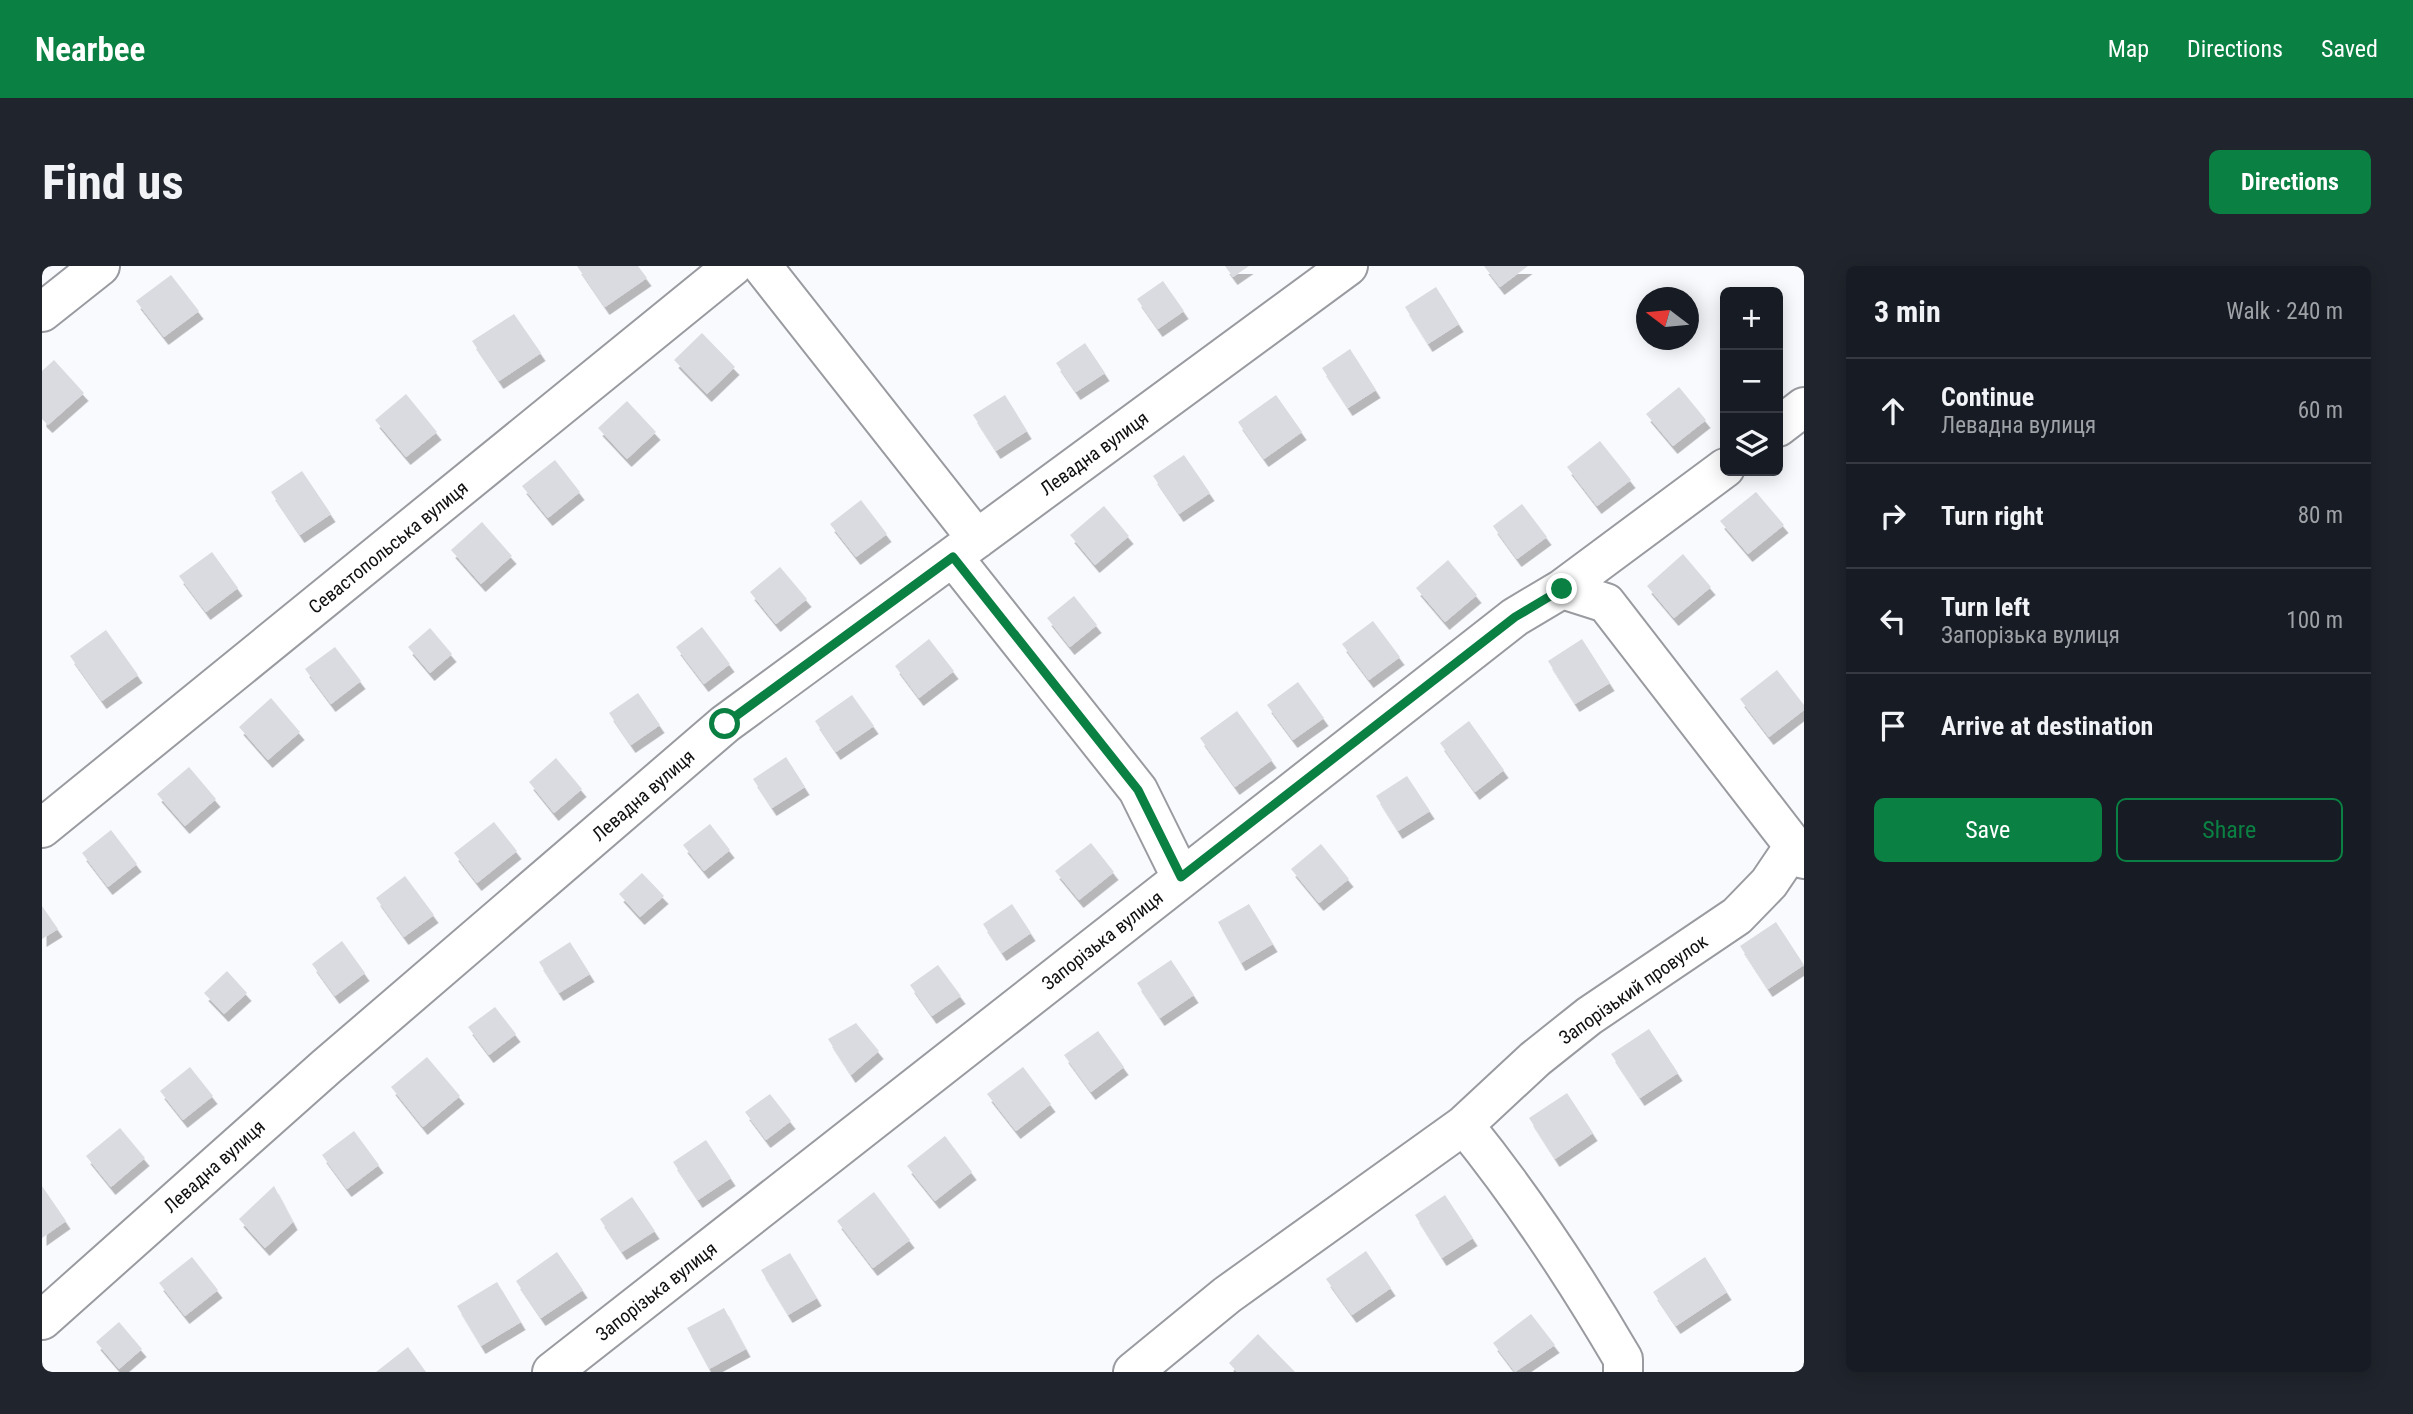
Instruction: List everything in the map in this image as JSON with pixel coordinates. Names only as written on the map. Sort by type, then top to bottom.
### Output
[{"type":"street","points":[[42,312],[100,266]]},
{"type":"street","name":"Севастопольська вулиця","points":[[42,828],[733,266]]},
{"type":"street","points":[[762,266],[1138,790],[1181,877]]},
{"type":"street","name":"Левадна вулиця","points":[[42,1320],[326,1066],[725,724],[1348,266]]},
{"type":"street","points":[[1783,423],[1804,407]]},
{"type":"street","name":"Запорізька вулиця","points":[[552,1372],[1515,617],[1562,589],[1720,472]]},
{"type":"street","name":"Запорізький провулок","points":[[1133,1372],[1227,1295],[1464,1125],[1535,1059],[1589,1016],[1737,916],[1799,853],[1606,603],[1562,589]]},
{"type":"street","points":[[1464,1125],[1511,1183],[1556,1250],[1623,1359],[1623,1372]]},
{"type":"building","points":[[577,266],[638,266],[647,278],[605,307]]},
{"type":"building","points":[[1225,266],[1249,266],[1233,277]]},
{"type":"building","points":[[1484,266],[1528,266],[1500,287]]},
{"type":"building","points":[[171,275],[199,311],[164,337],[136,301]]},
{"type":"building","points":[[1163,281],[1184,311],[1158,329],[1137,299]]},
{"type":"building","points":[[1436,287],[1459,324],[1428,344],[1405,307]]},
{"type":"building","points":[[514,314],[541,353],[499,381],[472,341]]},
{"type":"building","points":[[702,333],[735,367],[707,394],[674,360]]},
{"type":"building","points":[[1085,343],[1105,373],[1076,392],[1056,363]]},
{"type":"building","points":[[1350,349],[1376,390],[1348,408],[1322,368]]},
{"type":"building","points":[[54,360],[84,393],[48,425],[42,419],[42,371]]},
{"type":"building","points":[[1679,387],[1706,420],[1673,446],[1646,414]]},
{"type":"building","points":[[406,394],[437,432],[406,457],[375,420]]},
{"type":"building","points":[[1005,395],[1027,431],[996,451],[973,415]]},
{"type":"building","points":[[1276,395],[1302,432],[1264,459],[1238,422]]},
{"type":"building","points":[[627,401],[656,432],[627,459],[598,428]]},
{"type":"building","points":[[1600,441],[1631,480],[1597,506],[1567,467]]},
{"type":"building","points":[[1184,455],[1210,493],[1179,514],[1153,476]]},
{"type":"building","points":[[555,460],[580,492],[548,518],[522,486]]},
{"type":"building","points":[[302,471],[331,514],[300,535],[271,492]]},
{"type":"building","points":[[1756,492],[1784,525],[1748,554],[1720,521]]},
{"type":"building","points":[[861,500],[887,534],[856,557],[830,524]]},
{"type":"building","points":[[1522,504],[1547,537],[1517,559],[1493,526]]},
{"type":"building","points":[[1104,506],[1129,536],[1095,565],[1070,535]]},
{"type":"building","points":[[482,522],[512,556],[481,584],[451,550]]},
{"type":"building","points":[[212,552],[238,588],[206,612],[179,576]]},
{"type":"building","points":[[1683,554],[1711,587],[1674,618],[1647,586]]},
{"type":"building","points":[[1448,560],[1477,595],[1445,622],[1416,588]]},
{"type":"building","points":[[780,567],[807,599],[776,624],[750,592]]},
{"type":"building","points":[[1074,596],[1097,625],[1070,647],[1047,618]]},
{"type":"building","points":[[1373,621],[1400,657],[1369,680],[1342,644]]},
{"type":"building","points":[[702,627],[730,664],[704,684],[676,647]]},
{"type":"building","points":[[430,628],[452,654],[430,673],[408,647]]},
{"type":"building","points":[[106,630],[138,675],[102,701],[70,656]]},
{"type":"building","points":[[929,639],[954,671],[919,698],[895,666]]},
{"type":"building","points":[[1582,639],[1610,683],[1575,704],[1548,661]]},
{"type":"building","points":[[335,647],[361,681],[331,704],[305,669]]},
{"type":"building","points":[[1777,670],[1804,705],[1804,710],[1769,737],[1740,699]]},
{"type":"building","points":[[1298,682],[1324,718],[1293,740],[1267,705]]},
{"type":"building","points":[[638,693],[660,725],[631,745],[609,713]]},
{"type":"building","points":[[852,695],[874,726],[836,752],[815,721]]},
{"type":"building","points":[[271,698],[300,732],[268,760],[239,727]]},
{"type":"building","points":[[1237,711],[1272,760],[1235,787],[1200,738]]},
{"type":"building","points":[[1469,721],[1504,770],[1475,792],[1440,743]]},
{"type":"building","points":[[786,757],[805,787],[772,808],[753,779]]},
{"type":"building","points":[[556,758],[582,789],[554,813],[529,782]]},
{"type":"building","points":[[189,767],[216,799],[185,826],[157,794]]},
{"type":"building","points":[[1407,776],[1430,811],[1398,831],[1376,796]]},
{"type":"building","points":[[494,822],[517,851],[477,883],[454,853]]},
{"type":"building","points":[[710,824],[730,850],[704,871],[683,845]]},
{"type":"building","points":[[111,830],[137,864],[108,887],[82,853]]},
{"type":"building","points":[[1091,843],[1114,872],[1079,900],[1055,871]]},
{"type":"building","points":[[1321,844],[1349,879],[1319,903],[1291,869]]},
{"type":"building","points":[[642,873],[664,896],[640,917],[619,894]]},
{"type":"building","points":[[405,876],[434,915],[404,937],[376,898]]},
{"type":"building","points":[[1012,904],[1031,933],[1002,953],[983,924]]},
{"type":"building","points":[[1249,904],[1273,944],[1241,963],[1218,922]]},
{"type":"building","points":[[42,906],[58,929],[42,939]]},
{"type":"building","points":[[1776,922],[1804,965],[1768,989],[1740,946]]},
{"type":"building","points":[[342,941],[365,973],[335,996],[312,964]]},
{"type":"building","points":[[570,942],[590,974],[559,993],[539,962]]},
{"type":"building","points":[[1171,960],[1194,995],[1160,1018],[1137,983]]},
{"type":"building","points":[[938,965],[961,996],[932,1016],[910,985]]},
{"type":"building","points":[[227,971],[247,993],[224,1014],[204,993]]},
{"type":"building","points":[[495,1007],[516,1034],[489,1055],[468,1027]]},
{"type":"building","points":[[856,1023],[879,1051],[851,1075],[828,1039]]},
{"type":"building","points":[[1649,1029],[1678,1073],[1640,1098],[1611,1054]]},
{"type":"building","points":[[1098,1031],[1124,1067],[1091,1092],[1064,1055]]},
{"type":"building","points":[[427,1057],[460,1096],[423,1127],[391,1087]]},
{"type":"building","points":[[190,1067],[213,1096],[183,1120],[160,1091]]},
{"type":"building","points":[[1023,1067],[1051,1104],[1016,1131],[987,1094]]},
{"type":"building","points":[[1567,1093],[1593,1133],[1555,1159],[1529,1118]]},
{"type":"building","points":[[770,1094],[791,1121],[766,1140],[745,1112]]},
{"type":"building","points":[[120,1128],[145,1158],[111,1187],[86,1156]]},
{"type":"building","points":[[354,1131],[379,1165],[347,1189],[322,1155]]},
{"type":"building","points":[[945,1136],[972,1172],[935,1201],[907,1166]]},
{"type":"building","points":[[706,1140],[731,1178],[698,1200],[673,1162]]},
{"type":"building","points":[[42,1186],[66,1221],[42,1238]]},
{"type":"building","points":[[274,1186],[293,1222],[265,1248],[239,1219]]},
{"type":"building","points":[[874,1192],[910,1240],[873,1268],[837,1221]]},
{"type":"building","points":[[1445,1195],[1473,1238],[1442,1258],[1415,1215]]},
{"type":"building","points":[[632,1197],[655,1231],[622,1252],[600,1219]]},
{"type":"building","points":[[1366,1251],[1391,1288],[1352,1315],[1326,1279]]},
{"type":"building","points":[[557,1252],[583,1290],[541,1318],[516,1281]]},
{"type":"building","points":[[790,1253],[817,1298],[788,1315],[761,1270]]},
{"type":"building","points":[[192,1257],[218,1290],[185,1316],[159,1283]]},
{"type":"building","points":[[1705,1257],[1727,1292],[1676,1326],[1653,1292]]},
{"type":"building","points":[[497,1282],[521,1322],[481,1346],[457,1306]]},
{"type":"building","points":[[724,1308],[746,1349],[709,1369],[687,1328]]},
{"type":"building","points":[[1531,1314],[1555,1345],[1515,1372],[1493,1343]]},
{"type":"building","points":[[119,1322],[142,1349],[119,1369],[96,1342]]},
{"type":"building","points":[[1258,1334],[1295,1372],[1237,1372],[1229,1363]]},
{"type":"building","points":[[408,1347],[426,1372],[376,1372]]},
{"type":"route","points":[[725,724],[953,557],[1138,790],[1181,877],[1515,617],[1562,589]]}]
